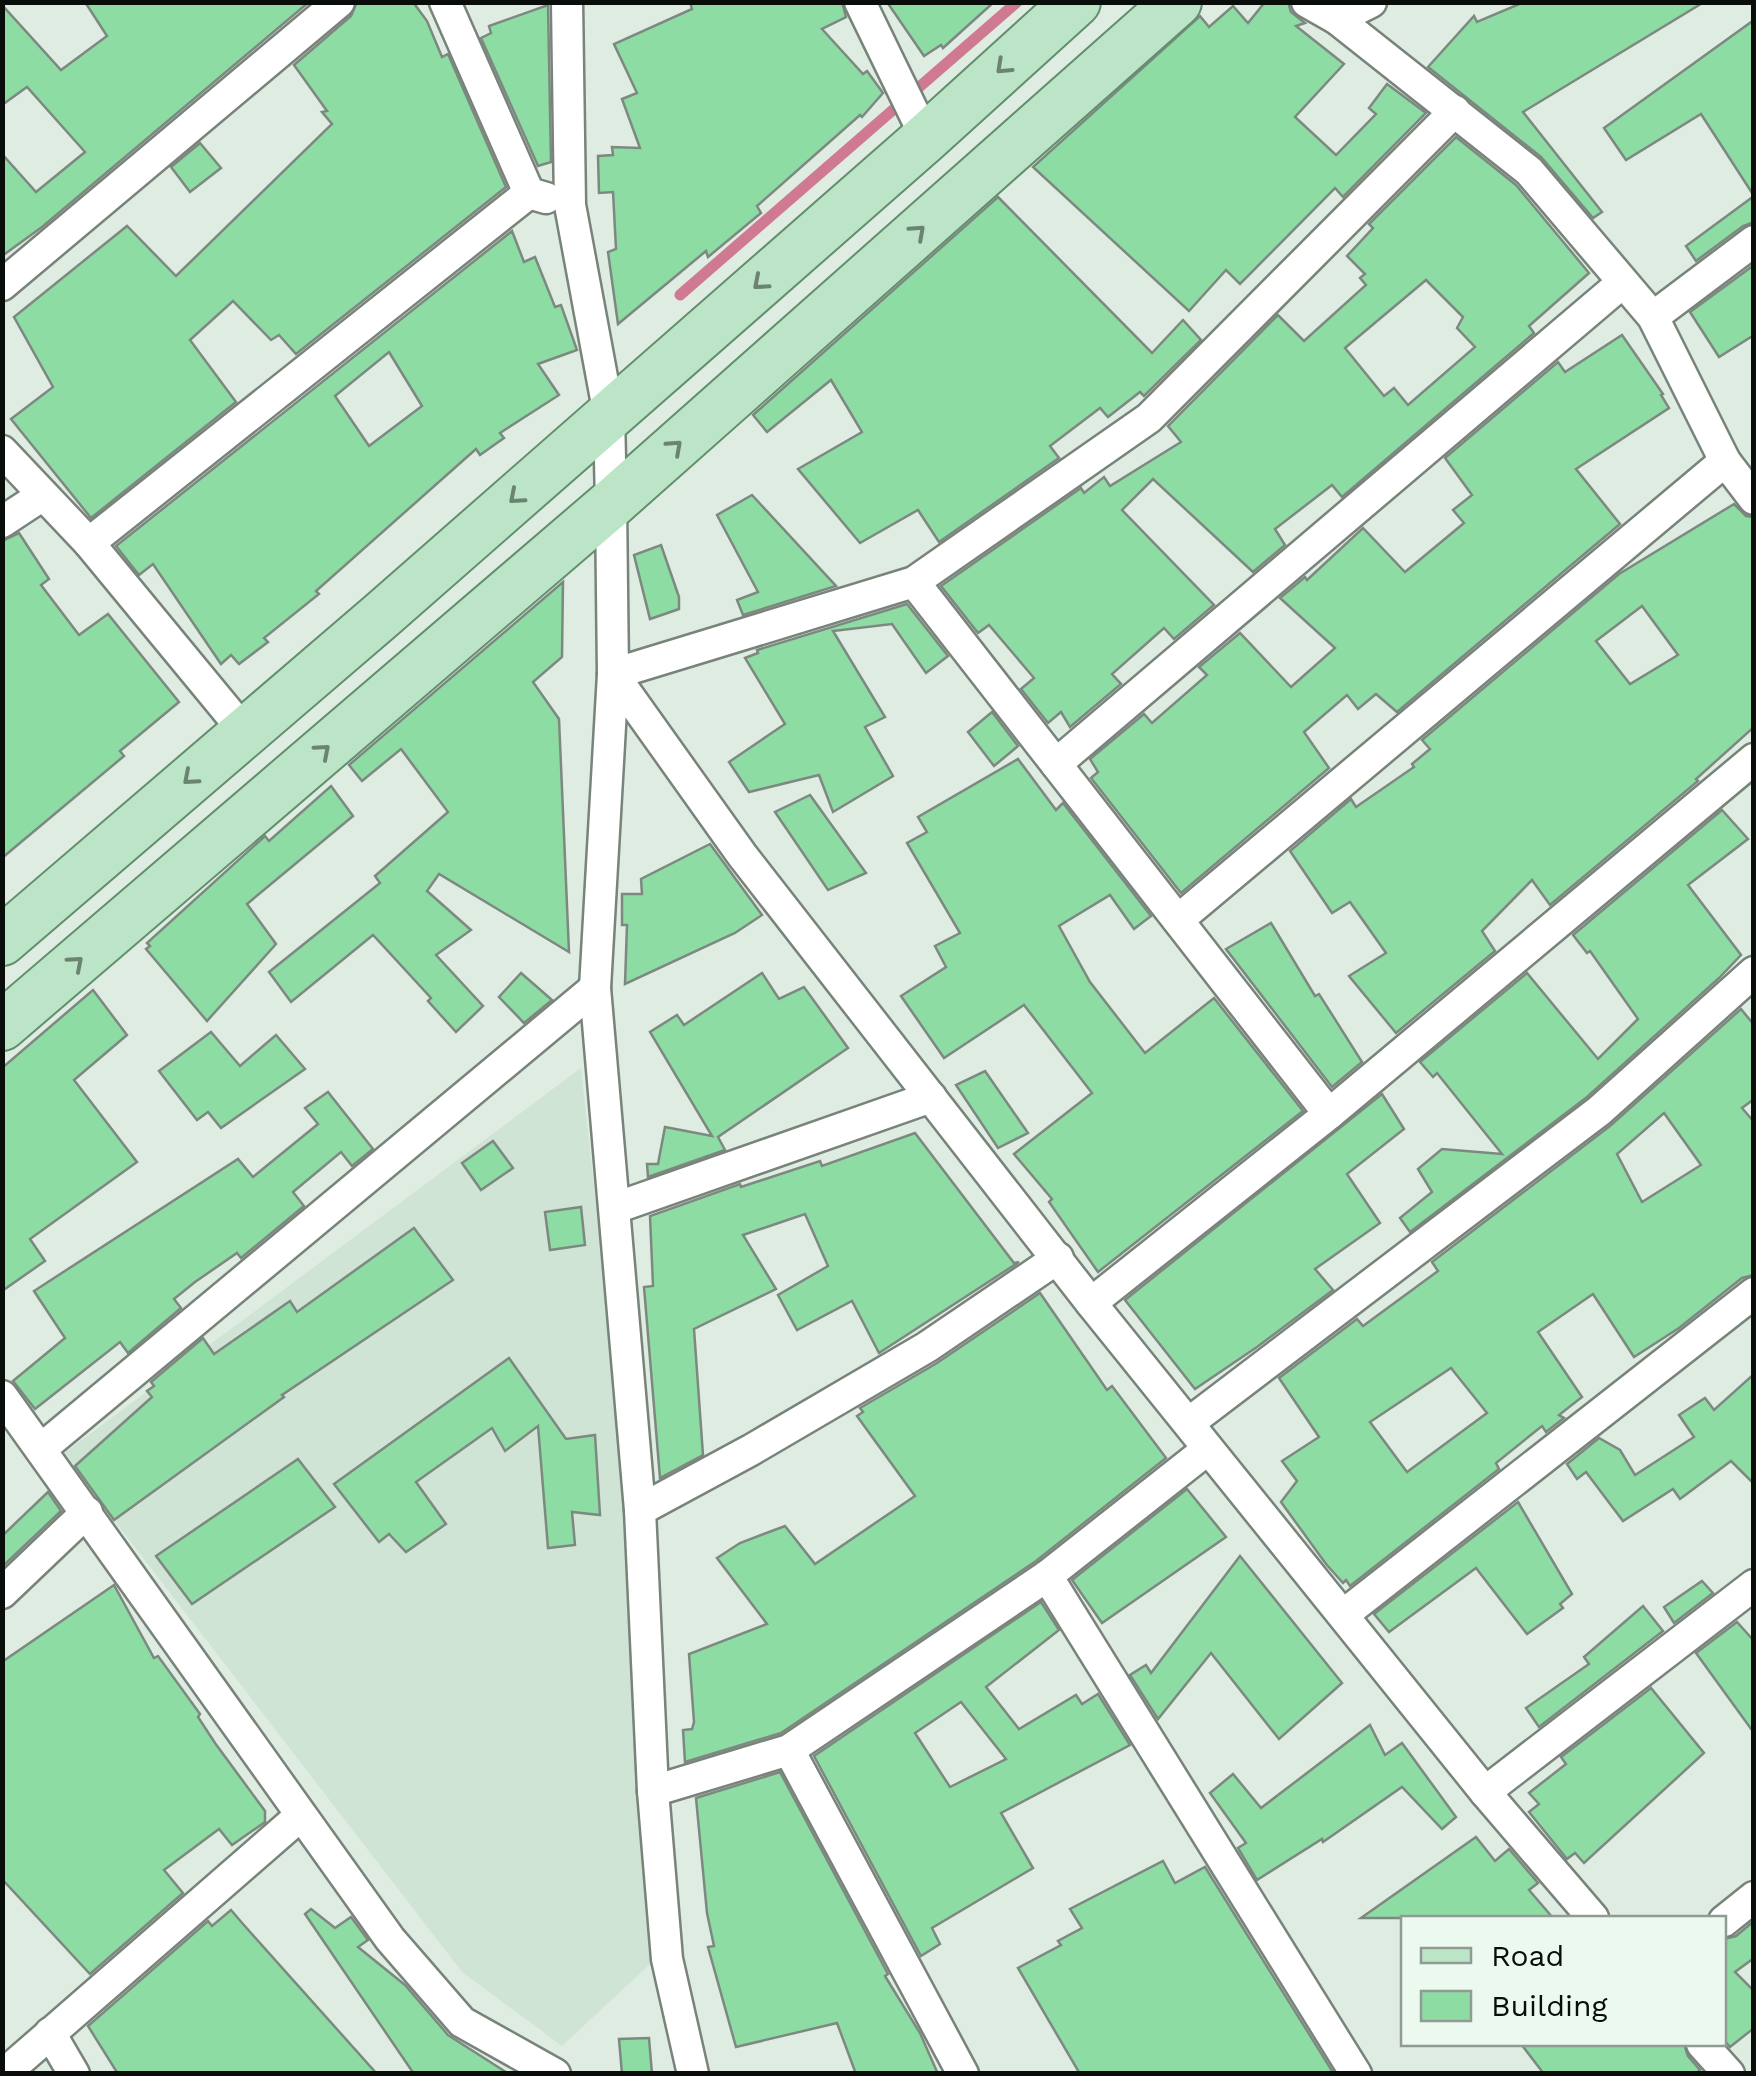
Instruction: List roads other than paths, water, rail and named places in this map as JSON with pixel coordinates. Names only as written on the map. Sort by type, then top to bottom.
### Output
[{"type":"main road","points":[[2,941],[926,138],[1076,2]]},
{"type":"main road","points":[[2,1026],[611,504],[1177,2]]},
{"type":"street","points":[[2,284],[339,2]]},
{"type":"street","points":[[445,2],[528,194]]},
{"type":"street","points":[[567,2],[570,205],[609,415],[614,674],[595,988],[640,1510],[653,1791],[667,1958],[693,2074]]},
{"type":"street","points":[[860,2],[926,138]]},
{"type":"street","points":[[1307,2],[1337,19],[1529,170],[1653,317],[1725,460],[1754,499]]},
{"type":"street","points":[[1337,19],[1371,2]]},
{"type":"street","points":[[614,674],[914,582],[1149,418],[1456,111]]},
{"type":"street","points":[[528,194],[570,205]]},
{"type":"street","points":[[90,542],[528,194]]},
{"type":"street","points":[[1653,317],[1754,241]]},
{"type":"street","points":[[1056,764],[1622,283]]},
{"type":"street","points":[[2,451],[90,542],[244,731]]},
{"type":"street","points":[[1178,920],[1725,460]]},
{"type":"street","points":[[2,522],[43,494]]},
{"type":"street","points":[[914,582],[1329,1114]]},
{"type":"street","points":[[614,674],[742,854],[1090,1303],[1190,1422],[1485,1792],[1591,1916]]},
{"type":"street","points":[[1090,1303],[1329,1114],[1754,759]]},
{"type":"street","points":[[1190,1422],[1599,1111],[1754,972]]},
{"type":"street","points":[[42,1450],[595,988]]},
{"type":"street","points":[[616,1208],[932,1097]]},
{"type":"street","points":[[640,1510],[911,1356],[1058,1258]]},
{"type":"street","points":[[1343,1615],[1754,1293]]},
{"type":"street","points":[[2,1396],[390,1939],[462,2022],[548,2072]]},
{"type":"street","points":[[653,1791],[789,1750],[1047,1576],[1208,1449]]},
{"type":"street","points":[[2,1593],[87,1512]]},
{"type":"street","points":[[1047,1576],[1356,2074]]},
{"type":"street","points":[[1485,1792],[1754,1585]]},
{"type":"street","points":[[789,1750],[962,2074]]},
{"type":"street","points":[[4,2074],[300,1816]]},
{"type":"street","points":[[1726,1919],[1754,1897]]},
{"type":"street","points":[[50,2034],[74,2074]]},
{"type":"street","points":[[1704,2046],[1729,2074]]},
{"type":"waterway","points":[[680,295],[1017,2]]}]
